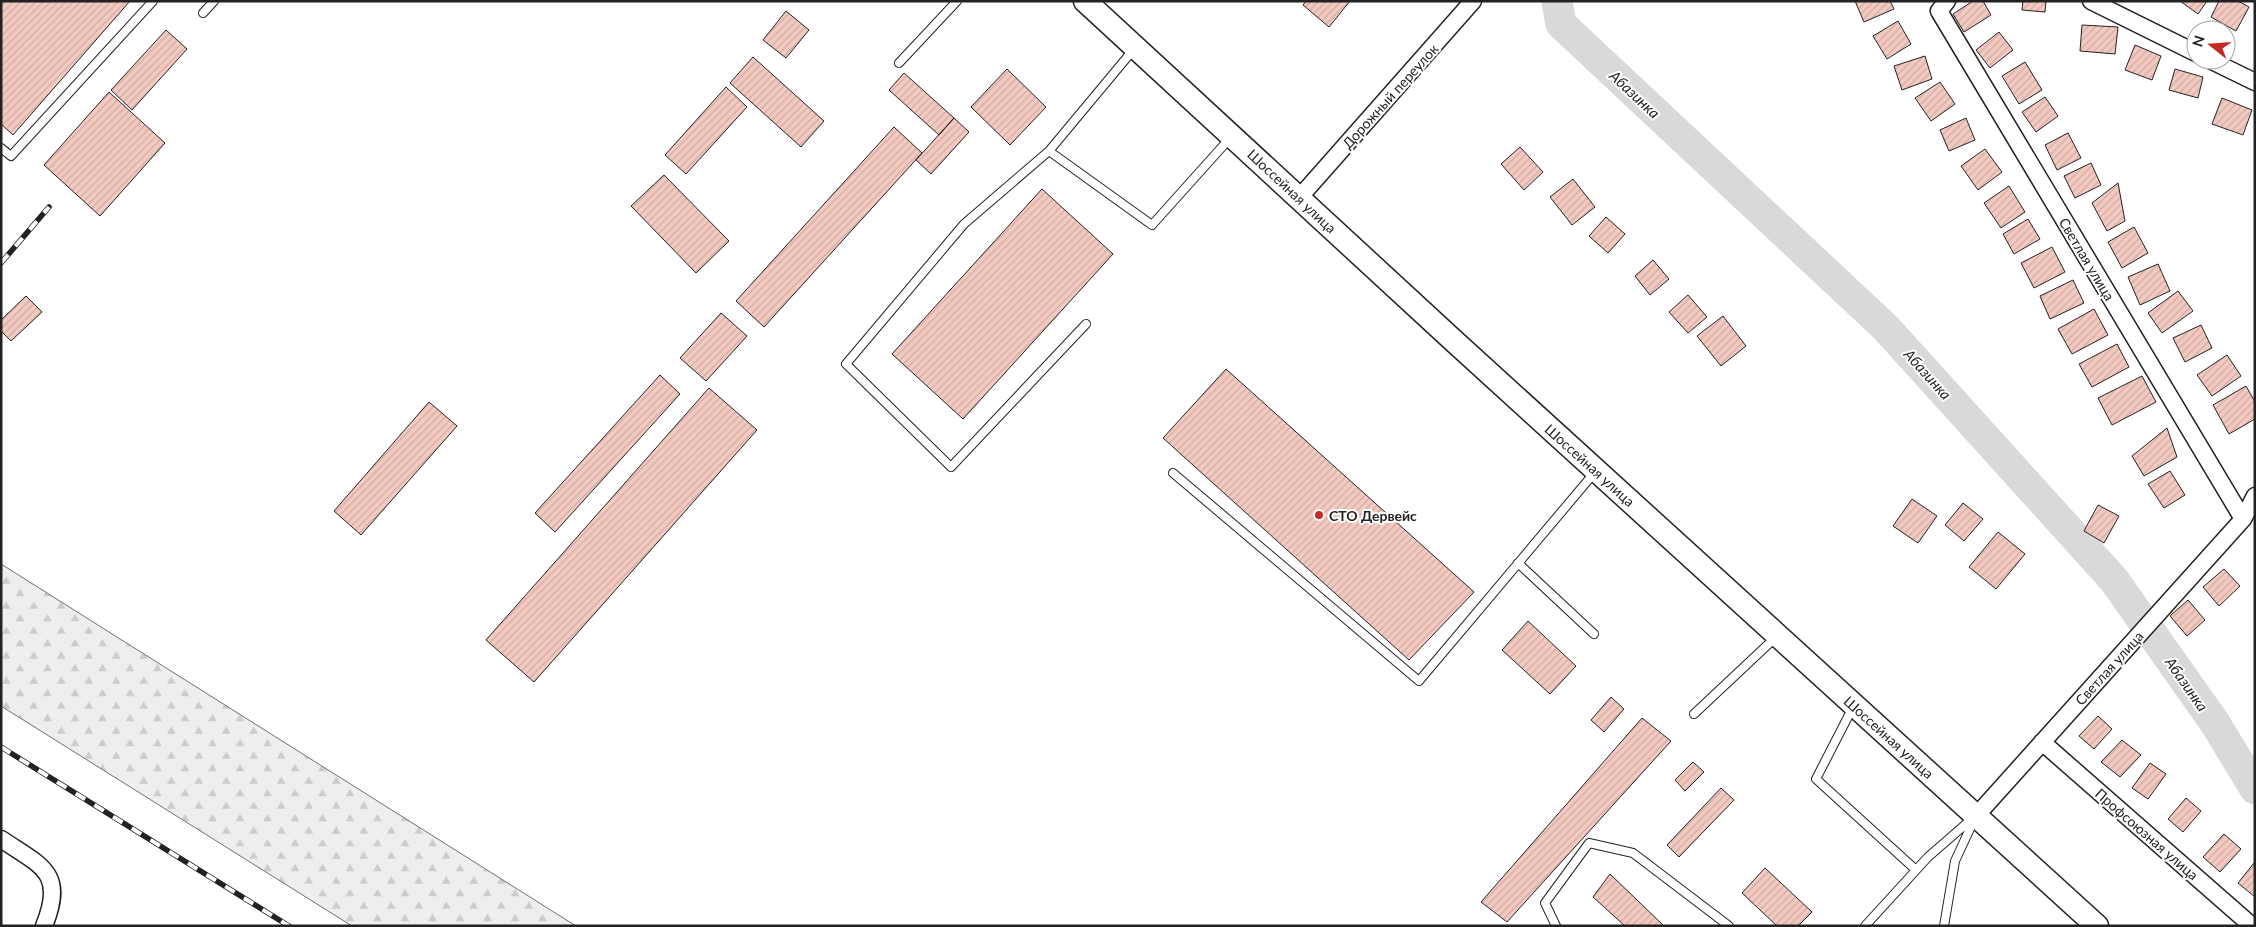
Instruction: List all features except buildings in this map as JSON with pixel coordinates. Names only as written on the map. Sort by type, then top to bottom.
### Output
[{"type":"main road","name":"Шоссейная улица","points":[[1085,1],[1596,471],[1854,705],[2106,926]]},
{"type":"main road","name":"Шоссейная улица","points":[[1098,1],[1791,631],[2097,926]]},
{"type":"street","name":"Дорожный переулок","points":[[1306,190],[1473,1]]},
{"type":"street","name":"Светлая улица","points":[[1947,1],[1939,11],[2249,520]]},
{"type":"street","points":[[2091,1],[2186,48]]},
{"type":"street","points":[[2230,70],[2255,82]]},
{"type":"street","name":"Светлая улица","points":[[1978,813],[2249,520],[2255,496]]},
{"type":"street","name":"Профсоюзная улица","points":[[2042,742],[2252,926]]},
{"type":"street","points":[[1,839],[40,865],[51,878],[54,894],[44,926]]},
{"type":"lane","points":[[1,148],[11,156],[153,1]]},
{"type":"lane","points":[[203,14],[214,1]]},
{"type":"lane","points":[[899,63],[958,1]]},
{"type":"lane","points":[[1086,324],[951,466],[846,364],[964,224],[1049,150],[1135,47]]},
{"type":"lane","points":[[1049,150],[1152,225],[1232,136]]},
{"type":"lane","points":[[1173,473],[1419,681],[1596,471]]},
{"type":"lane","points":[[1518,564],[1594,634]]},
{"type":"lane","points":[[1694,714],[1778,636]]},
{"type":"lane","points":[[1854,705],[1816,779],[1916,870]]},
{"type":"lane","points":[[1864,926],[1916,870],[1978,813]]},
{"type":"lane","points":[[1944,926],[1955,861],[1978,813]]},
{"type":"lane","points":[[1556,926],[1545,903],[1590,843],[1633,854],[1729,926]]},
{"type":"green space","points":[[1,564],[576,926],[352,926],[1,706]]},
{"type":"waterway","name":"Абазинка","points":[[1557,1],[1561,24],[1886,328],[2114,580],[2215,723],[2255,789]]},
{"type":"railway","points":[[1,263],[49,207]]},
{"type":"railway","points":[[1,747],[289,926]]},
{"type":"place","name":"СТО Дервейс","points":[[1319,515]]}]
